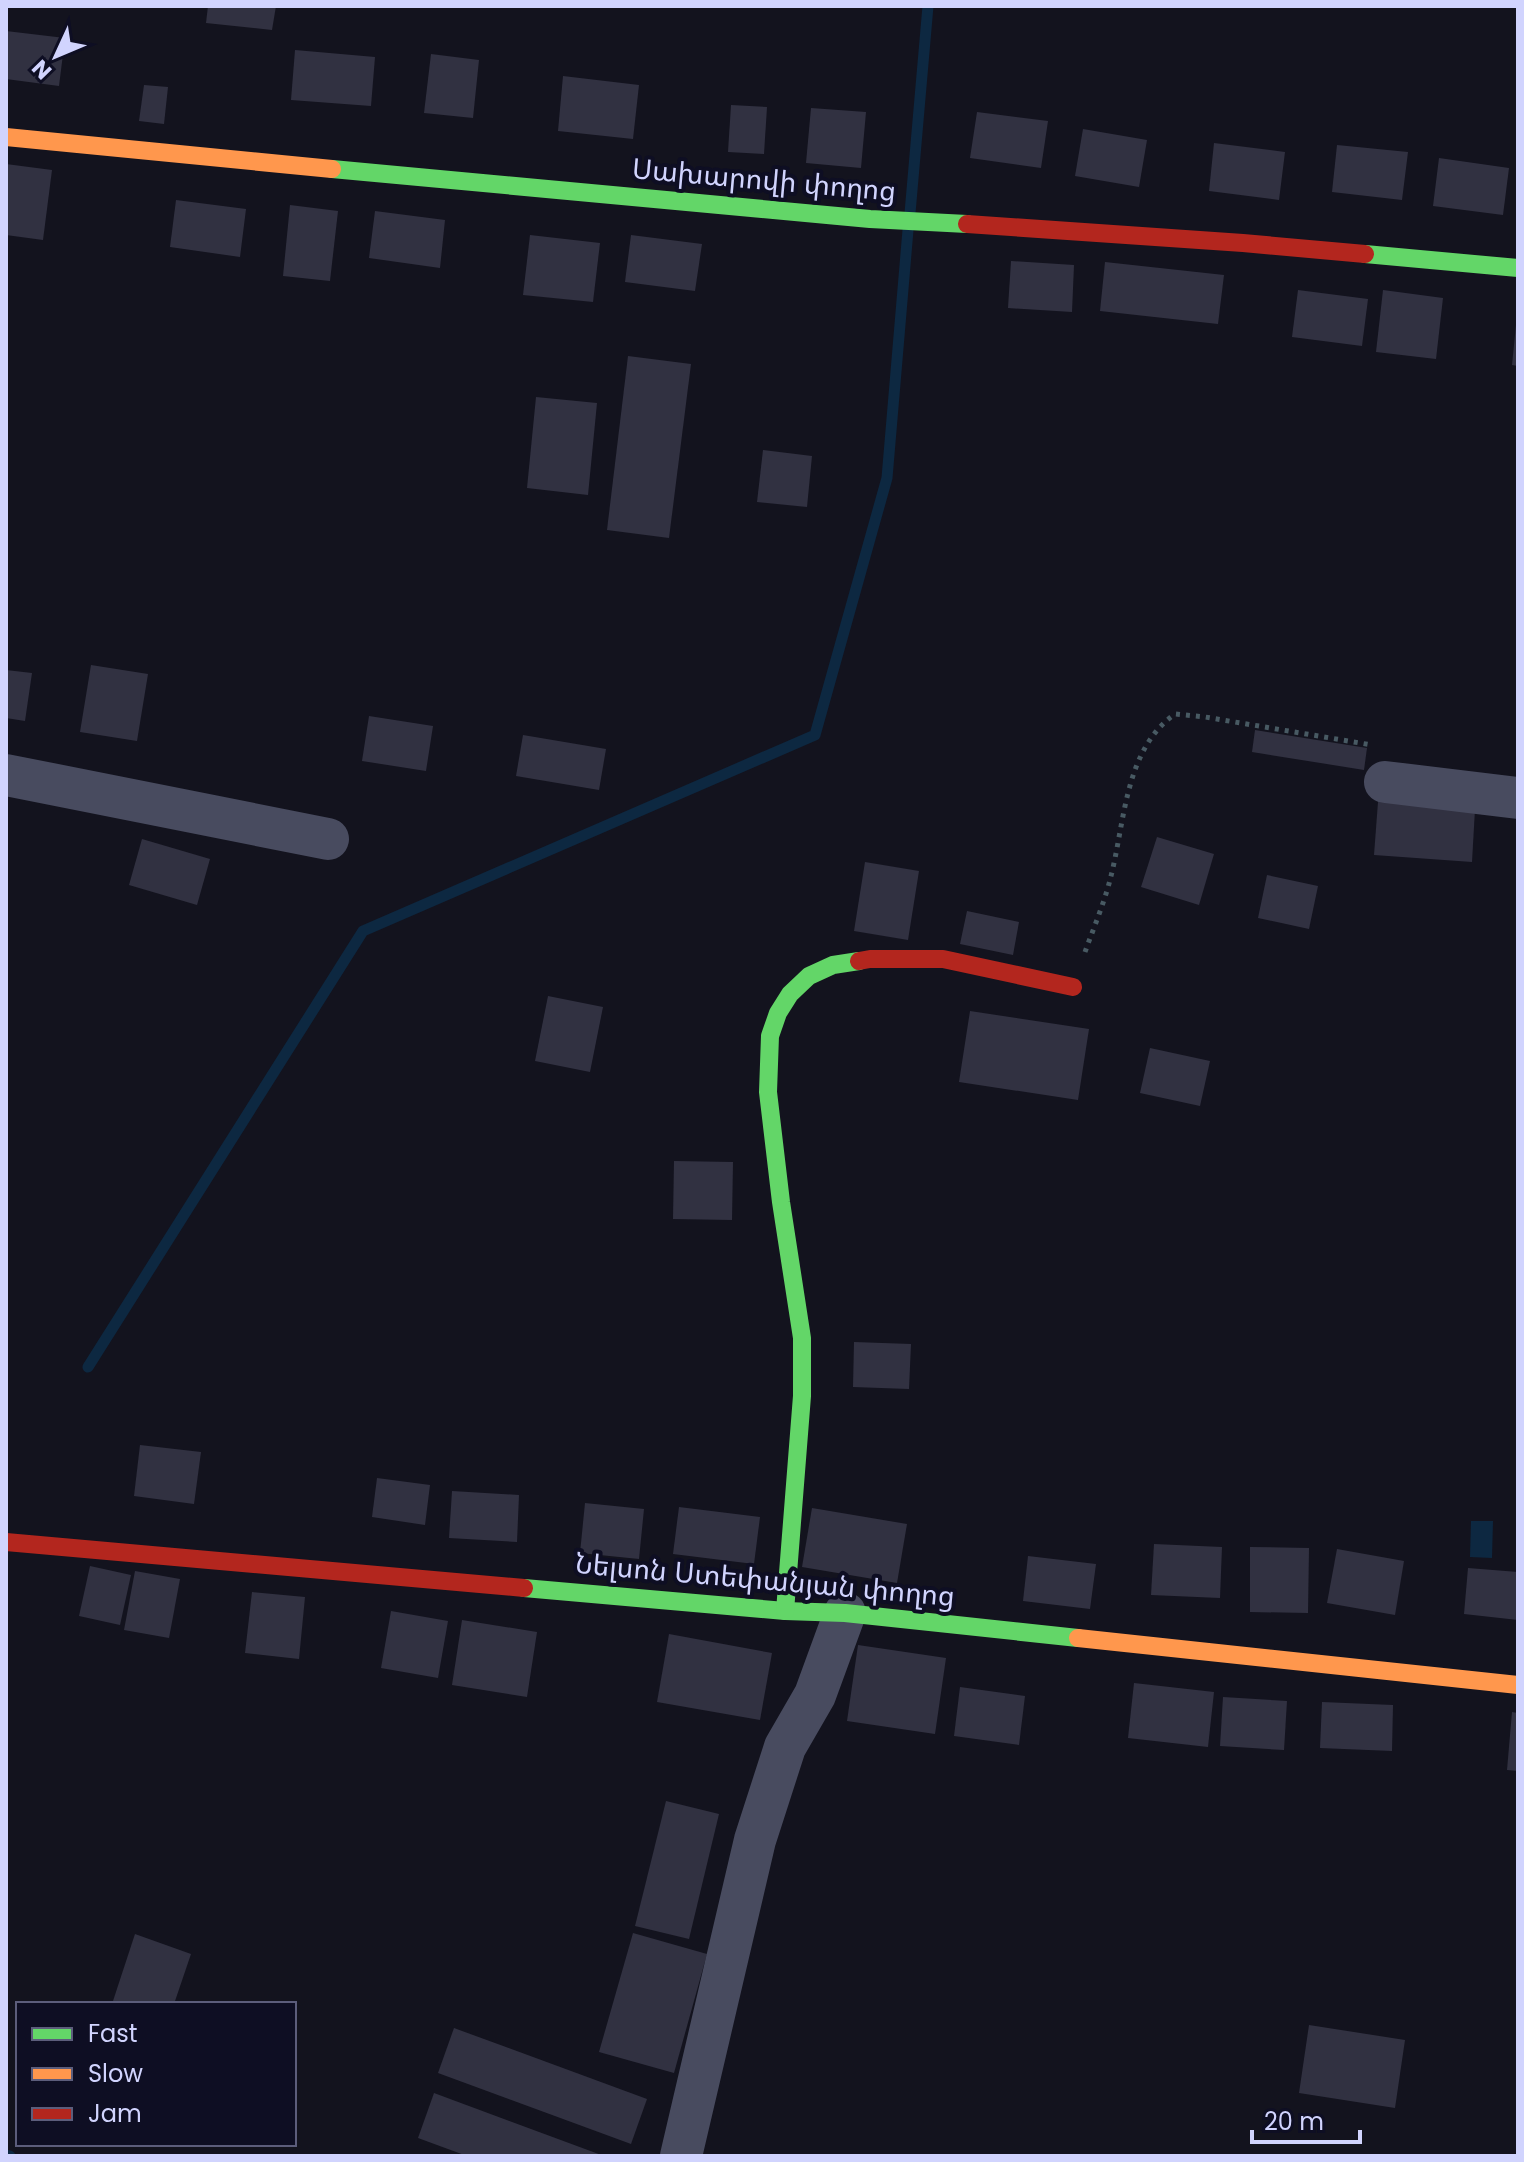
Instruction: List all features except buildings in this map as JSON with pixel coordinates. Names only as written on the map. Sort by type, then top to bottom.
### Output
[{"type":"street","name":"Սախարովի փողոց","points":[[6,137],[891,221],[1243,243],[1518,268]]},
{"type":"street","points":[[6,775],[328,839]]},
{"type":"street","points":[[1385,782],[1518,798]]},
{"type":"street","points":[[785,1611],[802,1396],[802,1338],[768,1092],[770,1036],[778,1013],[790,994],[809,976],[833,965],[870,959],[943,959],[1073,987]]},
{"type":"street","name":"Նելսոն Ստեփանյան փողոց","points":[[6,1542],[785,1611],[845,1613],[1518,1685]]},
{"type":"street","points":[[681,2156],[755,1840],[785,1747],[815,1695],[845,1613]]},
{"type":"path","points":[[1073,987],[1111,878],[1133,773],[1163,722],[1175,714],[1376,746],[1386,758],[1385,782]]},
{"type":"water","points":[[1471,1521],[1493,1521],[1492,1558],[1470,1557]]},
{"type":"waterway","points":[[910,213],[928,6]]},
{"type":"waterway","points":[[88,1367],[363,931],[815,735],[887,478],[908,230]]},
{"type":"waterway","points":[[6,2155],[10,2156]]},
{"type":"traffic: fast","points":[[332,169],[870,219],[967,224]]},
{"type":"traffic: fast","points":[[1365,254],[1518,268]]},
{"type":"traffic: fast","points":[[785,1611],[802,1396],[802,1338],[768,1092],[770,1036],[778,1013],[790,994],[809,976],[833,965],[859,961]]},
{"type":"traffic: fast","points":[[524,1588],[785,1611],[845,1613],[1078,1638]]},
{"type":"traffic: slow","points":[[6,137],[332,169]]},
{"type":"traffic: slow","points":[[1078,1638],[1518,1685]]},
{"type":"traffic: jam","points":[[967,224],[1365,254]]},
{"type":"traffic: jam","points":[[859,961],[943,959],[1073,987]]},
{"type":"traffic: jam","points":[[6,1542],[524,1588]]}]
